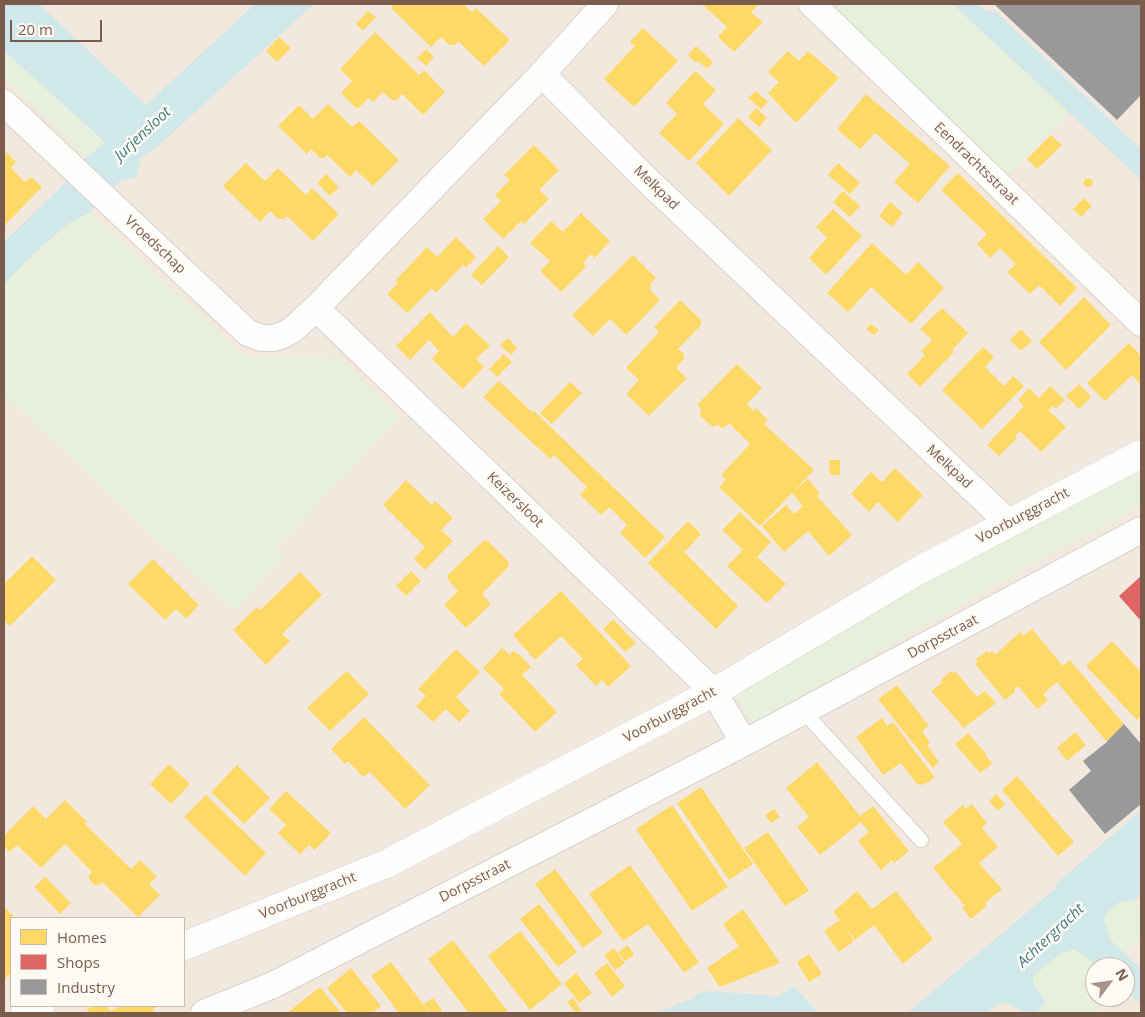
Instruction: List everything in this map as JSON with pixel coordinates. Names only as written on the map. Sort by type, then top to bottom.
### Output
[{"type":"street","points":[[316,308],[542,74],[605,4]]},
{"type":"street","name":"Eendrachtsstraat","points":[[812,4],[1141,323]]},
{"type":"street","name":"Melkpad","points":[[542,74],[644,177],[1008,523]]},
{"type":"street","name":"Vroedschap","points":[[4,103],[248,333],[262,338],[283,336],[316,308]]},
{"type":"street","name":"Keizersloot","points":[[316,308],[714,692]]},
{"type":"street","name":"Voorburggracht","points":[[185,946],[386,864],[714,692],[916,572],[1141,454]]},
{"type":"street","name":"Dorpsstraat","points":[[204,1013],[273,985],[744,743],[1141,530]]},
{"type":"street","points":[[714,692],[744,743]]},
{"type":"street","points":[[25,1013],[38,1007]]},
{"type":"lane","points":[[803,712],[921,840]]},
{"type":"shaded area","points":[[4,4],[1141,4],[1141,1013],[4,1013]]},
{"type":"green space","points":[[828,4],[953,4],[1069,113],[1009,174]]},
{"type":"green space","points":[[4,51],[102,139],[103,145],[87,157],[4,78]]},
{"type":"green space","points":[[90,212],[245,357],[304,356],[341,360],[401,417],[274,549],[284,557],[234,612],[4,394],[4,284],[36,251],[68,224]]},
{"type":"green space","points":[[1141,467],[1141,506],[1043,558],[763,720],[747,719],[737,696],[743,688],[964,562]]},
{"type":"green space","points":[[1127,900],[1134,901],[1141,906],[1141,939],[1124,953],[1111,941],[1104,919],[1107,913],[1118,903]]},
{"type":"green space","points":[[1076,950],[1085,957],[1085,1007],[1099,1007],[1098,1013],[1036,1013],[1045,1002],[1032,982],[1033,976],[1066,951]]},
{"type":"water","name":"Jurjensloot","points":[[4,4],[39,4],[146,105],[255,4],[314,4],[158,146],[141,158],[137,175],[134,178],[121,180],[90,212],[68,224],[36,251],[4,284],[4,242],[61,187],[87,157],[104,143],[102,139],[4,51]]},
{"type":"water","points":[[953,4],[979,4],[987,11],[996,12],[1141,149],[1141,180]]},
{"type":"water","name":"Achtergracht","points":[[1141,810],[1141,894],[1134,901],[1127,900],[1118,903],[1107,913],[1104,919],[1111,941],[1128,957],[1085,957],[1076,950],[1061,953],[1033,976],[1033,982],[1045,1002],[1036,1013],[1026,1013],[1007,1003],[998,1004],[986,1013],[907,1013],[1056,888],[1055,885]]},
{"type":"water","points":[[1135,963],[1141,969],[1141,1004],[1135,999]]},
{"type":"water","points":[[794,986],[818,1013],[655,1013],[696,997],[695,995],[706,991],[778,996]]},
{"type":"building: Homes","points":[[395,4],[463,4],[472,12],[476,8],[510,40],[484,66],[458,41],[455,45],[449,45],[441,37],[431,47],[391,8]]},
{"type":"building: Homes","points":[[702,4],[759,4],[751,12],[763,22],[734,52],[718,37],[727,27]]},
{"type":"building: Homes","points":[[368,11],[376,17],[363,31],[356,24]]},
{"type":"building: Homes","points":[[643,28],[678,61],[634,107],[604,79],[635,46],[630,42]]},
{"type":"building: Homes","points":[[375,32],[419,75],[424,70],[445,92],[423,115],[402,94],[397,100],[392,100],[383,92],[373,102],[369,98],[357,109],[341,93],[352,81],[340,69]]},
{"type":"building: Homes","points":[[279,37],[291,48],[277,62],[266,51]]},
{"type":"building: Homes","points":[[696,46],[713,62],[707,69],[698,61],[696,63],[688,55]]},
{"type":"building: Homes","points":[[426,49],[434,57],[426,66],[417,58]]},
{"type":"building: Homes","points":[[788,51],[799,61],[808,51],[839,78],[796,123],[768,93],[779,82],[768,72]]},
{"type":"building: Homes","points":[[695,71],[716,90],[703,104],[724,124],[689,161],[659,133],[677,114],[666,103]]},
{"type":"building: Homes","points":[[756,91],[768,102],[761,109],[748,98]]},
{"type":"building: Homes","points":[[866,94],[950,166],[918,203],[894,182],[910,164],[875,133],[860,149],[837,129]]},
{"type":"building: Homes","points":[[328,104],[352,127],[359,121],[399,160],[373,186],[356,170],[350,177],[327,155],[325,158],[320,158],[311,149],[307,154],[278,126],[299,105],[313,119]]},
{"type":"building: Homes","points":[[756,108],[767,118],[759,127],[748,117]]},
{"type":"building: Homes","points":[[738,118],[772,150],[729,196],[696,163]]},
{"type":"building: Homes","points":[[1051,135],[1062,145],[1037,169],[1027,159]]},
{"type":"building: Homes","points":[[534,145],[559,170],[539,190],[549,199],[524,224],[521,221],[503,239],[483,219],[501,201],[495,195],[510,180],[504,175]]},
{"type":"building: Homes","points":[[6,152],[16,162],[11,168],[25,182],[31,177],[42,187],[4,226],[4,155]]},
{"type":"building: Homes","points":[[246,163],[265,181],[278,168],[306,195],[312,188],[339,214],[313,241],[287,216],[284,219],[278,219],[270,211],[260,222],[223,186]]},
{"type":"building: Homes","points":[[838,163],[860,183],[850,194],[828,175]]},
{"type":"building: Homes","points":[[958,173],[1077,288],[1060,306],[1039,285],[1030,294],[1007,272],[1016,264],[1000,248],[990,258],[977,244],[987,234],[941,190]]},
{"type":"building: Homes","points":[[326,174],[339,187],[330,196],[317,183]]},
{"type":"building: Homes","points":[[1089,178],[1093,181],[1092,186],[1087,187],[1083,184],[1085,179]]},
{"type":"building: Homes","points":[[843,191],[860,206],[850,217],[833,202]]},
{"type":"building: Homes","points":[[1084,198],[1092,206],[1081,217],[1073,209]]},
{"type":"building: Homes","points":[[890,202],[903,213],[892,227],[879,216]]},
{"type":"building: Homes","points":[[833,209],[862,236],[826,275],[809,258],[827,238],[816,227]]},
{"type":"building: Homes","points":[[581,213],[610,241],[595,258],[591,254],[583,263],[586,267],[561,292],[540,271],[550,261],[530,243],[551,221],[563,232]]},
{"type":"building: Homes","points":[[456,237],[476,257],[466,268],[463,265],[436,293],[432,288],[407,313],[387,294],[398,283],[395,281],[427,247],[437,257]]},
{"type":"building: Homes","points":[[872,243],[906,275],[918,262],[944,288],[911,324],[871,287],[848,312],[827,293]]},
{"type":"building: Homes","points":[[498,246],[509,257],[482,285],[471,275]]},
{"type":"building: Homes","points":[[633,255],[656,278],[651,283],[650,290],[660,300],[626,335],[610,319],[593,336],[572,315]]},
{"type":"building: Homes","points":[[1084,297],[1111,325],[1066,370],[1039,342]]},
{"type":"building: Homes","points":[[680,300],[701,320],[701,325],[678,349],[684,354],[684,359],[676,368],[687,378],[649,416],[626,394],[639,380],[626,368],[659,332],[654,327]]},
{"type":"building: Homes","points":[[942,308],[968,333],[952,350],[954,352],[920,387],[907,374],[925,355],[921,351],[932,340],[920,329]]},
{"type":"building: Homes","points":[[430,312],[453,337],[466,323],[490,346],[476,359],[484,367],[463,389],[432,359],[439,351],[429,340],[410,360],[396,346]]},
{"type":"building: Homes","points":[[871,324],[879,330],[874,335],[866,329]]},
{"type":"building: Homes","points":[[1021,329],[1032,341],[1021,351],[1010,340]]},
{"type":"building: Homes","points":[[508,338],[517,348],[511,355],[500,345]]},
{"type":"building: Homes","points":[[1129,343],[1141,356],[1141,385],[1132,375],[1105,401],[1087,383]]},
{"type":"building: Homes","points":[[983,347],[994,357],[985,367],[1004,386],[1013,376],[1024,386],[982,429],[942,390]]},
{"type":"building: Homes","points":[[504,354],[512,362],[497,377],[489,369]]},
{"type":"building: Homes","points":[[737,364],[762,388],[747,404],[753,411],[756,408],[768,420],[764,424],[814,470],[794,491],[808,479],[820,493],[817,496],[852,535],[829,556],[808,531],[784,552],[762,526],[786,505],[794,514],[803,506],[792,493],[760,526],[719,487],[726,480],[721,475],[750,444],[729,423],[723,429],[718,425],[713,427],[700,416],[701,409],[697,405]]},
{"type":"building: Homes","points":[[499,381],[532,412],[534,411],[665,537],[645,558],[620,533],[627,525],[609,507],[601,515],[580,495],[587,487],[554,455],[550,459],[483,397]]},
{"type":"building: Homes","points":[[570,382],[582,393],[552,424],[540,413]]},
{"type":"building: Homes","points":[[1079,384],[1091,397],[1079,409],[1066,396]]},
{"type":"building: Homes","points":[[1050,386],[1065,400],[1056,409],[1053,406],[1048,410],[1066,427],[1041,452],[1020,431],[1015,436],[1017,438],[999,456],[987,445],[1024,406],[1018,400],[1029,388],[1039,398]]},
{"type":"building: Homes","points":[[829,460],[840,460],[840,475],[830,475]]},
{"type":"building: Homes","points":[[895,468],[923,495],[898,522],[878,502],[869,512],[851,494],[871,472],[882,482]]},
{"type":"building: Homes","points":[[406,480],[432,505],[435,501],[453,518],[441,530],[453,541],[425,570],[414,559],[425,547],[383,505]]},
{"type":"building: Homes","points":[[740,512],[771,542],[757,557],[786,584],[767,603],[727,566],[743,550],[722,530]]},
{"type":"building: Homes","points":[[688,521],[701,534],[685,552],[671,539]]},
{"type":"building: Homes","points":[[671,539],[738,606],[716,629],[648,563]]},
{"type":"building: Homes","points":[[483,541],[488,541],[509,562],[508,567],[482,594],[491,604],[466,628],[444,605],[458,591],[448,580],[448,575]]},
{"type":"building: Homes","points":[[32,556],[56,580],[10,626],[4,620],[4,584]]},
{"type":"building: Homes","points":[[153,559],[199,605],[186,619],[176,609],[165,620],[128,584]]},
{"type":"building: Homes","points":[[411,571],[421,581],[406,596],[396,586]]},
{"type":"building: Homes","points":[[300,572],[322,595],[282,634],[290,641],[266,665],[233,630],[257,607],[260,610]]},
{"type":"building: Homes","points":[[561,591],[631,666],[608,687],[602,680],[596,686],[576,665],[583,659],[561,636],[535,660],[513,635]]},
{"type":"building: Homes","points":[[613,619],[636,643],[625,652],[603,629]]},
{"type":"building: Homes","points":[[1032,629],[1063,666],[1070,660],[1124,724],[1106,741],[1057,682],[1043,694],[1048,700],[1037,709],[1018,686],[1014,690],[1015,692],[1005,700],[975,664],[978,662],[976,659],[987,651],[989,653],[992,651],[995,655],[1020,632],[1023,636]]},
{"type":"building: Homes","points":[[1112,641],[1141,672],[1141,715],[1137,720],[1086,666]]},
{"type":"building: Homes","points":[[502,648],[510,655],[513,651],[521,656],[531,667],[522,675],[557,712],[535,732],[499,694],[504,689],[483,668]]},
{"type":"building: Homes","points":[[456,649],[480,672],[456,697],[470,711],[459,722],[446,709],[433,722],[416,706],[426,696],[418,689]]},
{"type":"building: Homes","points":[[347,671],[369,694],[330,731],[307,708]]},
{"type":"building: Homes","points":[[951,671],[953,673],[955,671],[977,697],[985,691],[996,703],[964,728],[931,691],[943,682],[941,680]]},
{"type":"building: Homes","points":[[897,685],[929,726],[922,731],[930,742],[927,745],[939,762],[933,768],[878,699]]},
{"type":"building: Homes","points":[[364,717],[430,785],[405,809],[370,772],[363,777],[348,761],[345,764],[331,749]]},
{"type":"building: Homes","points":[[882,718],[887,726],[893,722],[935,778],[923,785],[917,784],[901,763],[883,775],[856,737]]},
{"type":"building: Homes","points":[[1075,732],[1086,745],[1067,761],[1057,748]]},
{"type":"building: Homes","points":[[968,733],[987,755],[992,764],[980,773],[955,744]]},
{"type":"building: Homes","points":[[817,762],[860,816],[873,806],[909,851],[894,863],[892,860],[881,870],[858,841],[869,832],[861,822],[820,855],[797,827],[809,817],[786,788]]},
{"type":"building: Homes","points":[[169,764],[190,784],[171,804],[150,784]]},
{"type":"building: Homes","points":[[237,765],[270,798],[244,824],[211,792]]},
{"type":"building: Homes","points":[[1017,776],[1074,842],[1058,856],[1002,790]]},
{"type":"building: Homes","points":[[701,787],[753,864],[729,880],[677,803]]},
{"type":"building: Homes","points":[[286,791],[331,833],[315,850],[309,845],[300,854],[278,833],[286,825],[269,809]]},
{"type":"building: Homes","points":[[996,794],[1005,804],[998,811],[989,801]]},
{"type":"building: Homes","points":[[206,795],[266,853],[245,876],[184,817]]},
{"type":"building: Homes","points":[[65,800],[87,822],[85,824],[131,869],[140,860],[157,877],[149,884],[160,895],[138,917],[102,882],[99,885],[95,885],[89,879],[89,875],[92,872],[65,844],[41,868],[17,845],[10,852],[4,846],[4,836],[33,806],[46,819]]},
{"type":"building: Homes","points":[[972,804],[987,823],[982,828],[998,847],[979,863],[1002,889],[985,903],[987,906],[971,919],[962,908],[965,906],[933,868],[962,844],[943,822],[963,805],[966,809]]},
{"type":"building: Homes","points":[[672,805],[728,887],[692,911],[636,829]]},
{"type":"building: Homes","points":[[774,809],[780,817],[771,823],[765,815]]},
{"type":"building: Homes","points":[[768,832],[809,891],[785,906],[744,848]]},
{"type":"building: Homes","points":[[630,865],[699,962],[684,973],[648,924],[623,941],[589,894]]},
{"type":"building: Homes","points":[[555,869],[603,933],[583,948],[535,884]]},
{"type":"building: Homes","points":[[45,877],[71,903],[60,914],[34,887]]},
{"type":"building: Homes","points":[[857,891],[872,909],[896,891],[933,939],[903,964],[874,925],[855,940],[844,925],[854,941],[839,952],[824,931],[840,920],[833,912]]},
{"type":"building: Homes","points":[[539,904],[577,952],[558,967],[520,919]]},
{"type":"building: Homes","points":[[4,906],[14,917],[10,917],[10,974],[4,980]]},
{"type":"building: Homes","points":[[743,909],[780,963],[720,987],[707,968],[739,946],[723,924]]},
{"type":"building: Homes","points":[[520,931],[562,984],[530,1010],[488,956]]},
{"type":"building: Homes","points":[[453,940],[509,1013],[469,1013],[457,998],[428,959]]},
{"type":"building: Homes","points":[[628,945],[634,955],[625,961],[618,952]]},
{"type":"building: Homes","points":[[614,948],[625,963],[615,970],[604,955]]},
{"type":"building: Homes","points":[[809,954],[822,974],[809,982],[797,962]]},
{"type":"building: Homes","points":[[391,962],[430,1013],[399,1013],[371,976]]},
{"type":"building: Homes","points":[[607,963],[625,986],[612,997],[594,973]]},
{"type":"building: Homes","points":[[351,968],[381,1006],[372,1013],[347,1013],[327,988]]},
{"type":"building: Homes","points":[[576,973],[592,993],[579,1003],[564,983]]},
{"type":"building: Homes","points":[[320,987],[341,1013],[287,1013]]},
{"type":"building: Homes","points":[[433,998],[442,1010],[438,1013],[431,1013],[424,1004]]},
{"type":"building: Homes","points":[[573,998],[581,1010],[576,1013],[567,1002]]},
{"type":"building: Homes","points":[[108,1007],[110,1011],[120,1007],[158,1007],[153,1009],[155,1013],[88,1013],[87,1009]]},
{"type":"building: Shops","points":[[1141,576],[1141,621],[1119,596]]},
{"type":"building: Industry","points":[[994,4],[1141,4],[1141,95],[1117,120]]},
{"type":"building: Industry","points":[[1124,724],[1141,744],[1141,804],[1105,834],[1069,790],[1091,771],[1083,761],[1107,742]]}]
